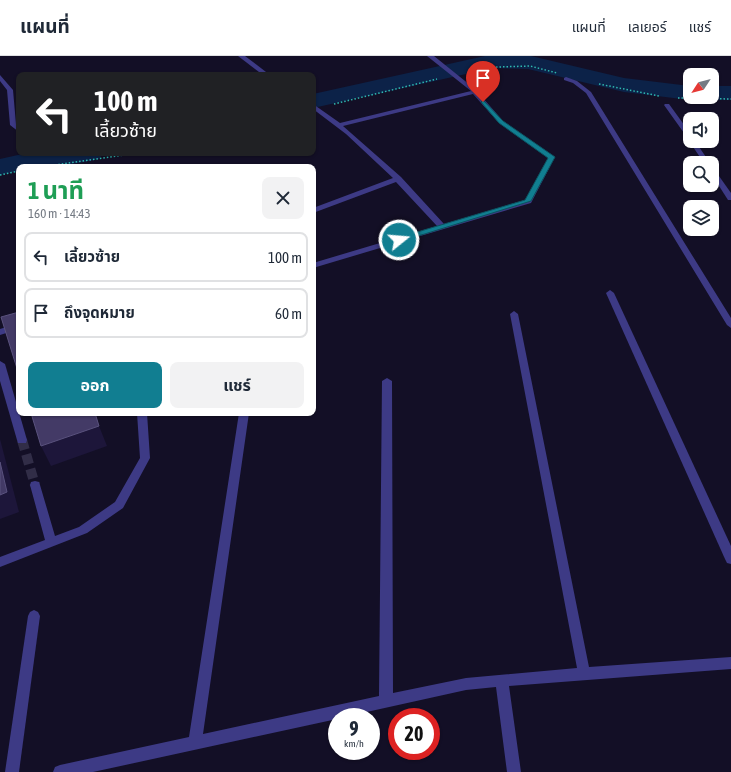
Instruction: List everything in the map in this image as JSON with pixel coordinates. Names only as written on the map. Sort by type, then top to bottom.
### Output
[{"type":"street","points":[[241,56],[263,72]]},
{"type":"street","points":[[316,265],[528,201],[552,157],[501,122],[474,91],[438,60],[430,56]]},
{"type":"street","points":[[0,77],[10,90],[13,125],[16,128]]},
{"type":"street","points":[[566,79],[582,87],[588,92],[731,325]]},
{"type":"street","points":[[338,125],[474,91]]},
{"type":"street","points":[[667,105],[683,128]]},
{"type":"street","points":[[316,108],[331,118],[398,179],[442,227]]},
{"type":"street","points":[[316,210],[398,179]]},
{"type":"street","points":[[719,180],[731,198]]},
{"type":"street","points":[[610,293],[731,559]]},
{"type":"street","points":[[514,314],[584,673]]},
{"type":"street","points":[[0,332],[16,327]]},
{"type":"street","points":[[0,364],[22,440]]},
{"type":"street","points":[[386,701],[387,381]]},
{"type":"street","points":[[0,562],[83,530],[118,506],[145,458],[142,416]]},
{"type":"street","points":[[195,742],[244,416]]},
{"type":"street","points":[[36,485],[51,542]]},
{"type":"street","points":[[12,772],[34,616]]},
{"type":"street","points":[[60,772],[466,684],[584,673],[731,663]]},
{"type":"street","points":[[502,680],[514,772]]},
{"type":"path","points":[[470,72],[497,67],[530,66],[558,73]]},
{"type":"path","points":[[330,105],[440,78]]},
{"type":"path","points":[[594,83],[632,92],[663,96]]},
{"type":"path","points":[[678,98],[731,99]]},
{"type":"path","points":[[62,164],[116,156]]},
{"type":"path","points":[[0,175],[16,172]]},
{"type":"building","points":[[16,313],[16,365],[1,317]]},
{"type":"building","points":[[32,416],[96,416],[99,426],[41,446]]},
{"type":"building","points":[[0,462],[7,492],[0,495]]},
{"type":"waterway","points":[[316,100],[493,61],[528,62],[624,85],[683,92]]},
{"type":"waterway","points":[[719,93],[731,93]]},
{"type":"waterway","points":[[0,167],[42,158],[61,156]]},
{"type":"tunnel","points":[[22,440],[35,485]]},
{"type":"route","points":[[399,240],[528,201],[552,157],[501,122],[483,102]]}]
